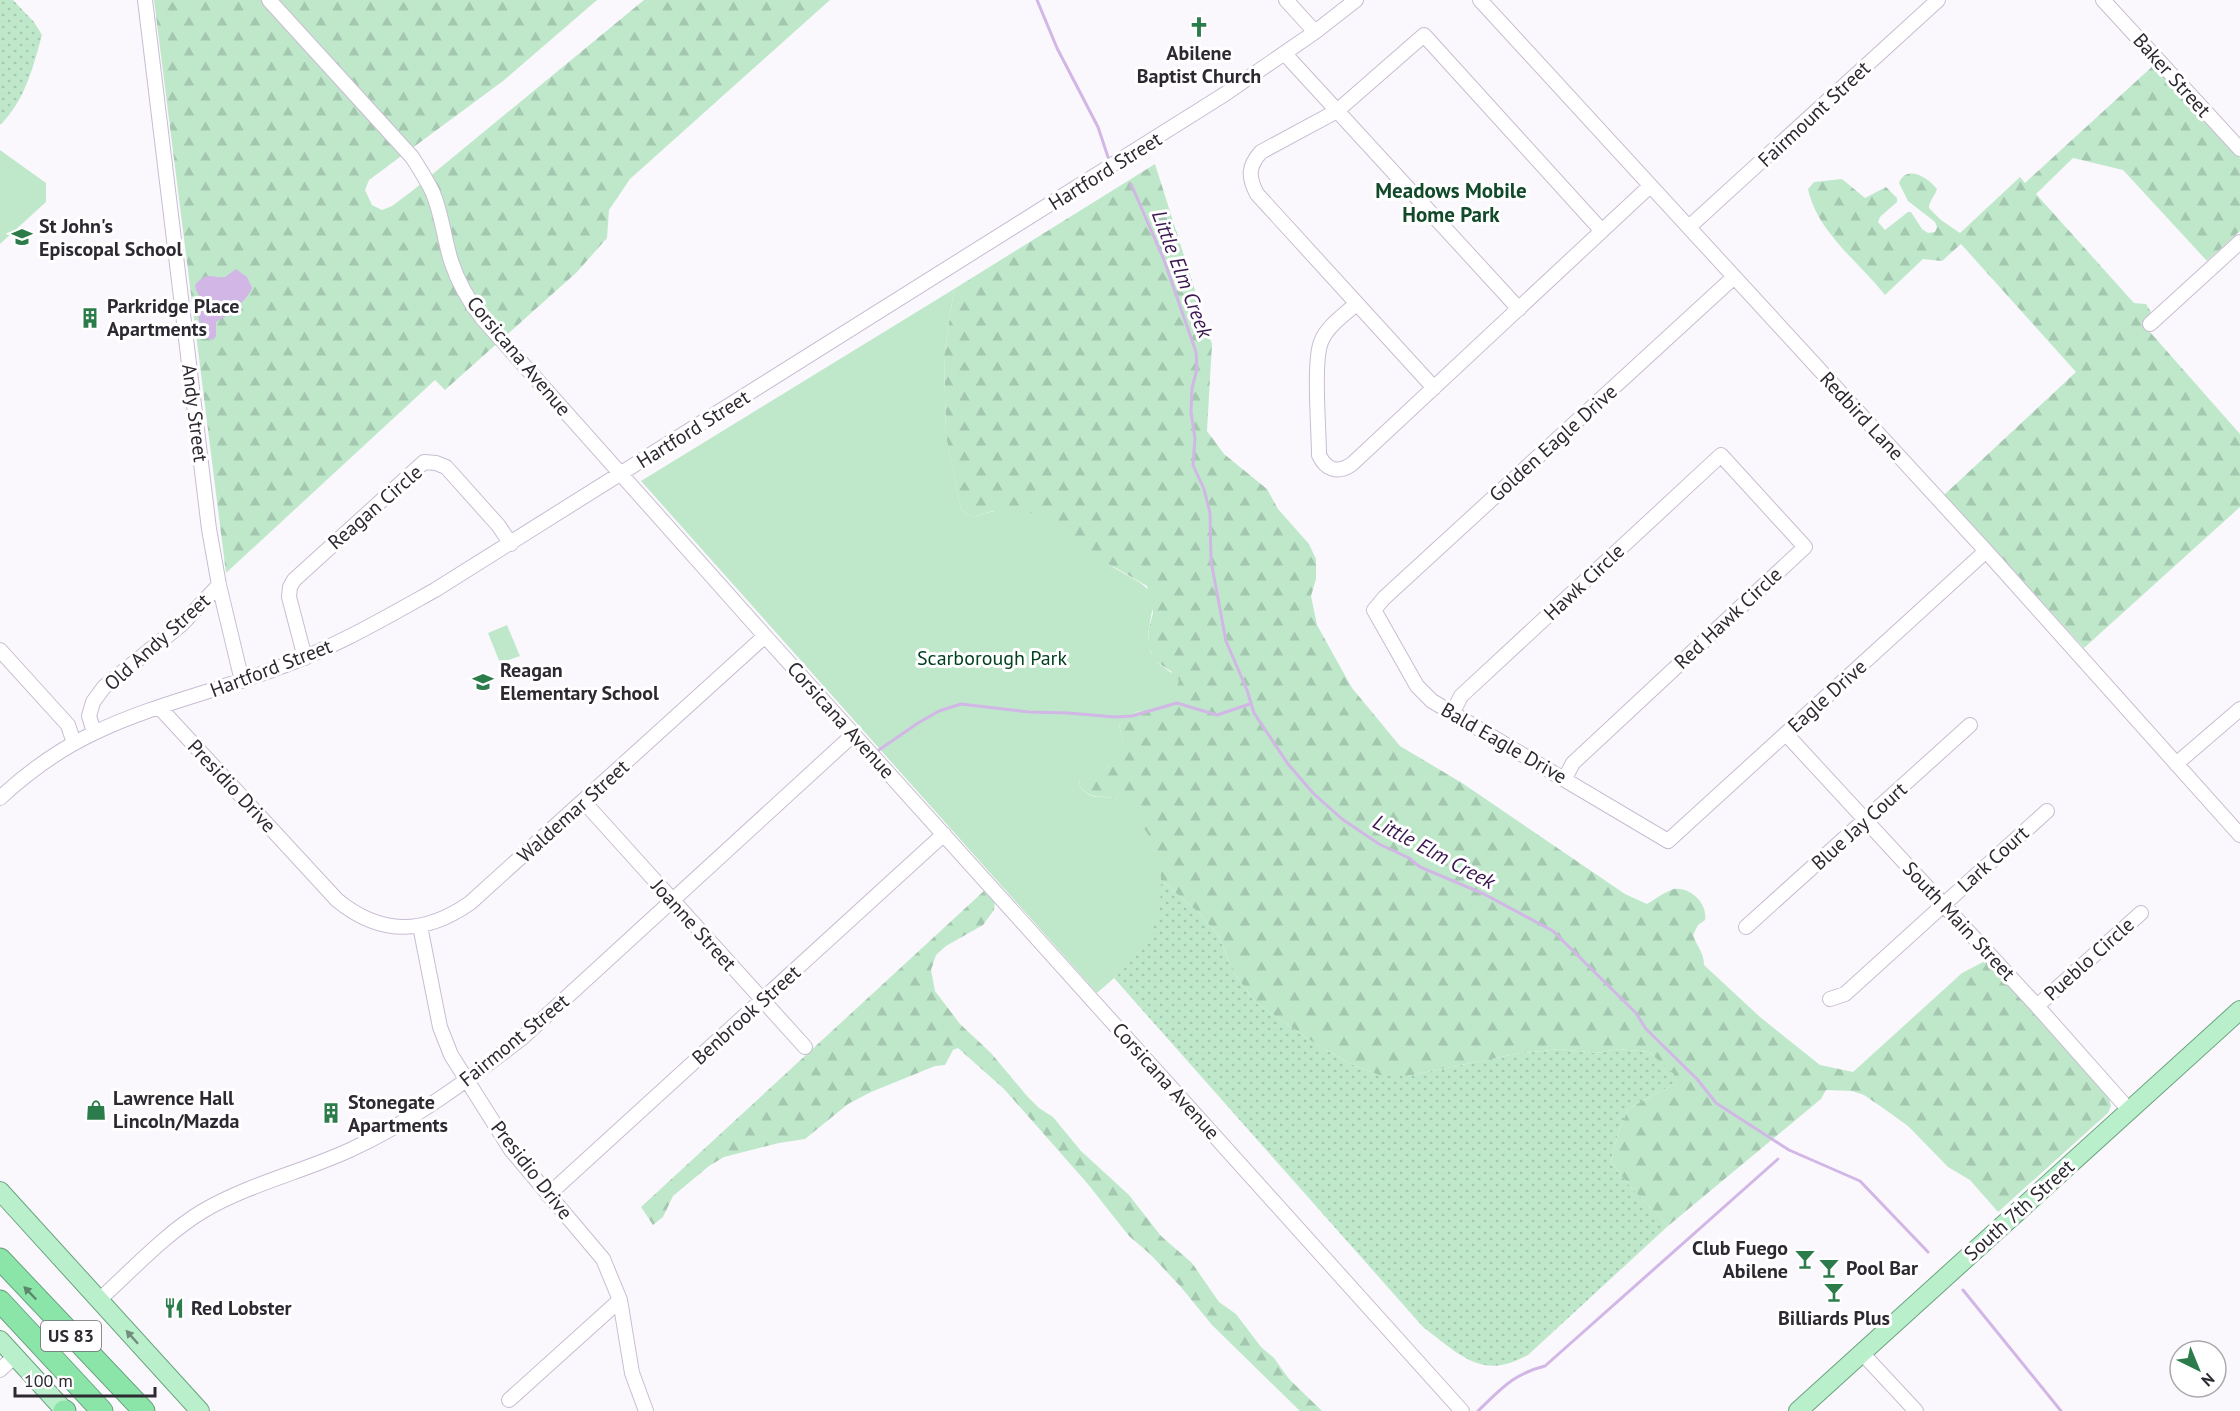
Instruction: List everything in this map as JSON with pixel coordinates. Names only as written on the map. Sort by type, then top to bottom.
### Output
[{"type":"highway","name":"US 83","points":[[0,1259],[144,1411]]},
{"type":"highway","name":"US 83","points":[[0,1301],[102,1411]]},
{"type":"main road","name":"South 7th Street","points":[[1798,1411],[2240,1010]]},
{"type":"main road","points":[[0,1191],[200,1411]]},
{"type":"main road","points":[[0,1340],[64,1411]]},
{"type":"street","name":"Andy Street","points":[[145,0],[207,507],[219,585],[242,681]]},
{"type":"street","name":"Corsicana Avenue","points":[[269,0],[412,157],[433,193],[451,260],[469,301],[765,636],[1462,1411]]},
{"type":"street","points":[[1286,0],[1315,32]]},
{"type":"street","name":"Hartford Street","points":[[0,798],[42,763],[94,732],[159,707],[242,681],[304,658],[370,627],[511,544],[1110,168],[1285,54],[1356,0]]},
{"type":"street","name":"Redbird Lane","points":[[1480,0],[1986,551],[2240,835]]},
{"type":"street","name":"Fairmount Street","points":[[1689,227],[1938,0]]},
{"type":"street","name":"Baker Street","points":[[2103,0],[2240,149]]},
{"type":"street","points":[[1434,388],[1257,194],[1251,182],[1250,171],[1252,161],[1261,152],[1337,111],[1424,35],[1602,231]]},
{"type":"street","points":[[1285,54],[1519,309]]},
{"type":"street","points":[[1356,304],[1330,327],[1321,343],[1318,363],[1319,455],[1330,469],[1346,469],[1650,186]]},
{"type":"street","points":[[2150,324],[2240,242]]},
{"type":"street","name":"Golden Eagle Drive","points":[[1374,610],[1384,598],[1734,277]]},
{"type":"street","name":"Hawk Circle","points":[[1452,714],[1461,696],[1721,455]]},
{"type":"street","name":"Red Hawk Circle","points":[[1565,778],[1573,763],[1805,547],[1721,455]]},
{"type":"street","name":"Reagan Circle","points":[[304,658],[289,597],[290,587],[294,580],[424,462],[446,467],[498,525],[511,544]]},
{"type":"street","name":"Eagle Drive","points":[[1668,841],[1986,551]]},
{"type":"street","name":"Old Andy Street","points":[[94,732],[89,716],[93,702],[104,687],[182,624],[219,585]]},
{"type":"street","name":"Bald Eagle Drive","points":[[1374,610],[1417,686],[1432,701],[1668,841]]},
{"type":"street","name":"Waldemar Street","points":[[356,914],[363,919],[384,925],[420,926],[442,920],[470,903],[765,636]]},
{"type":"street","points":[[0,650],[68,725],[74,743]]},
{"type":"street","name":"Presidio Drive","points":[[159,707],[337,900],[356,914]]},
{"type":"street","points":[[2176,764],[2240,709]]},
{"type":"street","name":"Blue Jay Court","points":[[1746,927],[1970,725]]},
{"type":"street","name":"Fairmont Street","points":[[99,1300],[201,1213],[252,1187],[303,1170],[373,1139],[467,1081],[522,1038],[854,734]]},
{"type":"street","name":"South Main Street","points":[[1786,734],[2037,1006],[2130,1111]]},
{"type":"street","name":"Joanne Street","points":[[584,802],[805,1047]]},
{"type":"street","name":"Lark Court","points":[[1830,999],[1845,994],[2047,811]]},
{"type":"street","name":"Benbrook Street","points":[[548,1195],[944,834]]},
{"type":"street","name":"Pueblo Circle","points":[[2037,1006],[2141,913]]},
{"type":"street","name":"Presidio Drive","points":[[420,926],[440,1028],[451,1055],[511,1150],[603,1259],[620,1300],[632,1373],[646,1411]]},
{"type":"street","points":[[509,1400],[620,1300]]},
{"type":"street","points":[[1862,1353],[1916,1411]]},
{"type":"street","points":[[0,1370],[15,1356]]},
{"type":"green space","points":[[0,0],[13,0],[34,22],[42,35],[22,94],[9,116],[0,125]]},
{"type":"green space","points":[[154,0],[597,0],[503,81],[369,180],[365,190],[372,205],[382,210],[392,206],[412,191],[644,0],[830,0],[630,179],[609,210],[607,238],[577,272],[445,390],[435,380],[226,573]]},
{"type":"green space","points":[[2155,64],[2240,158],[2240,231],[2207,261],[2123,170],[2073,158],[2036,194],[2134,303],[2146,304],[2151,312],[2142,323],[2240,434],[2240,507],[2084,648],[1944,495],[2076,372],[1961,244],[1942,261],[1923,259],[1885,295],[1829,233],[1813,205],[1808,189],[1814,182],[1842,179],[1865,198],[1886,187],[1897,198],[1897,202],[1880,217],[1878,222],[1885,230],[1911,212],[1922,229],[1928,233],[1935,232],[1937,227],[1935,222],[1908,201],[1899,183],[1907,174],[1917,174],[1937,189],[1929,208],[1941,220],[1960,233],[2020,177],[2025,183]]},
{"type":"green space","points":[[0,150],[46,183],[46,202],[0,244]]},
{"type":"green space","points":[[1155,164],[1212,344],[1207,431],[1224,454],[1267,489],[1278,509],[1309,544],[1316,559],[1316,579],[1311,596],[1317,625],[1352,688],[1400,746],[1462,783],[1625,894],[1647,904],[1674,889],[1686,891],[1697,898],[1704,908],[1705,920],[1698,925],[1693,935],[1702,953],[1704,965],[1760,1017],[1820,1065],[1853,1072],[1962,973],[1987,960],[2109,1097],[2111,1106],[2108,1113],[1998,1212],[1970,1180],[1948,1167],[1908,1126],[1883,1108],[1864,1095],[1852,1091],[1826,1090],[1821,1099],[1668,1226],[1631,1187],[1611,1161],[1628,1109],[1674,1084],[1674,1074],[1649,1052],[1619,1049],[1596,1053],[1560,1049],[1516,1054],[1407,1076],[1382,1076],[1355,1066],[1316,1044],[1256,1003],[1234,973],[1218,935],[1200,914],[1161,880],[1155,850],[1148,835],[1116,798],[1091,795],[1079,785],[1080,777],[1109,767],[1123,741],[1119,725],[1127,715],[1147,709],[1172,672],[1154,660],[1148,644],[1153,613],[1147,586],[1114,567],[993,511],[972,517],[961,509],[946,437],[944,356],[954,289]]},
{"type":"green space","name":"Scarborough Park","points":[[954,289],[944,356],[946,436],[961,509],[972,517],[1011,508],[1023,510],[1059,528],[1113,567],[1141,583],[1154,597],[1148,636],[1151,651],[1156,661],[1179,680],[1172,706],[1132,713],[1119,725],[1123,741],[1121,757],[1109,767],[1080,778],[1079,785],[1083,790],[1095,796],[1116,798],[1142,826],[1155,849],[1161,878],[1159,907],[1143,947],[1121,972],[1097,993],[641,481]]},
{"type":"green space","points":[[507,625],[520,656],[500,663],[488,633]]},
{"type":"green space","points":[[1161,880],[1200,914],[1218,935],[1234,973],[1256,1003],[1316,1044],[1355,1066],[1382,1076],[1407,1076],[1516,1054],[1560,1049],[1596,1053],[1619,1049],[1649,1052],[1675,1074],[1674,1084],[1628,1109],[1611,1161],[1631,1187],[1668,1226],[1528,1355],[1494,1366],[1483,1365],[1462,1356],[1423,1327],[1114,978],[1135,957],[1149,935],[1158,910]]},
{"type":"green space","points":[[985,890],[995,901],[994,910],[983,925],[946,946],[936,955],[931,970],[935,991],[960,1024],[991,1053],[1027,1096],[1053,1117],[1081,1151],[1129,1195],[1161,1236],[1192,1263],[1219,1302],[1236,1314],[1289,1379],[1322,1411],[1300,1411],[1212,1325],[1180,1286],[1150,1254],[1129,1236],[1087,1183],[1004,1089],[958,1048],[953,1050],[945,1065],[935,1066],[848,1104],[805,1139],[724,1157],[709,1166],[673,1196],[663,1217],[653,1225],[641,1207]]},
{"type":"shaded area","points":[[236,269],[247,277],[252,288],[238,306],[227,308],[218,306],[200,296],[195,285],[199,280],[207,276],[225,277]]},
{"type":"shaded area","points":[[200,306],[225,312],[226,316],[216,322],[216,336],[213,340],[203,337],[197,311]]},
{"type":"waterway","name":"Little Elm Creek","points":[[1037,0],[1057,48],[1098,127],[1108,157]]},
{"type":"waterway","name":"Little Elm Creek","points":[[1131,184],[1164,260],[1196,352],[1197,369],[1192,388],[1191,412],[1195,439],[1193,465],[1204,489],[1210,513],[1211,561],[1226,641],[1247,690],[1254,713],[1288,764],[1313,793],[1342,819],[1379,844],[1409,858],[1420,867],[1484,894],[1553,931],[1636,1013],[1646,1029],[1697,1079],[1716,1103],[1789,1150],[1860,1181],[1928,1252]]},
{"type":"waterway","points":[[876,752],[939,711],[961,704],[1029,712],[1115,717],[1132,716],[1177,703],[1217,715],[1250,704]]},
{"type":"waterway","points":[[1478,1411],[1516,1378],[1545,1366],[1778,1159]]},
{"type":"waterway","name":"Little Elm Creek","points":[[1963,1290],[2061,1411]]},
{"type":"place","name":"Abilene Baptist Church","points":[[1199,27]]},
{"type":"place","name":"St John's Episcopal School","points":[[22,237]]},
{"type":"place","name":"Parkridge Place Apartments","points":[[90,318]]},
{"type":"place","name":"Reagan Elementary School","points":[[483,682]]},
{"type":"place","name":"Lawrence Hall Lincoln/Mazda","points":[[96,1110]]},
{"type":"place","name":"Stonegate Apartments","points":[[331,1113]]},
{"type":"place","name":"Club Fuego Abilene","points":[[1805,1259]]},
{"type":"place","name":"Pool Bar","points":[[1829,1268]]},
{"type":"place","name":"Billiards Plus","points":[[1834,1292]]},
{"type":"place","name":"Red Lobster","points":[[174,1308]]},
{"type":"district","name":"Meadows Mobile Home Park","points":[[1451,203]]}]
